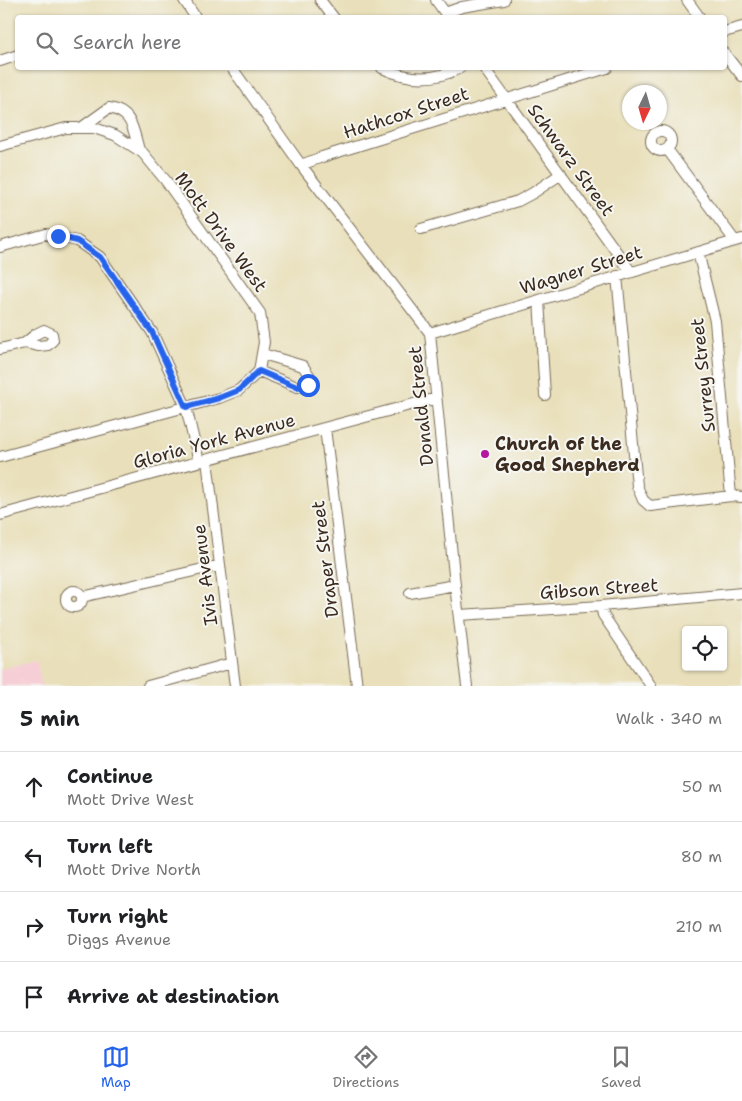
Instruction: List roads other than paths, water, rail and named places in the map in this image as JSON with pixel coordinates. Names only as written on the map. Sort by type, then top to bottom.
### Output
[{"type":"street","points":[[184,0],[194,15]]},
{"type":"street","points":[[320,0],[332,15]]},
{"type":"street","points":[[436,0],[447,15],[462,7],[504,0]]},
{"type":"street","points":[[687,0],[698,15]]},
{"type":"street","points":[[727,31],[742,27]]},
{"type":"street","points":[[0,60],[15,56]]},
{"type":"street","points":[[727,57],[742,76]]},
{"type":"street","name":"Donald Street","points":[[233,70],[301,165],[430,333],[455,586],[467,686]]},
{"type":"street","points":[[387,70],[396,74],[421,78],[446,75],[456,70]]},
{"type":"street","name":"Schwarz Street","points":[[485,70],[631,272]]},
{"type":"street","name":"Hathcox Street","points":[[301,165],[506,98],[600,70]]},
{"type":"street","points":[[82,128],[108,108],[118,109],[129,120],[139,150]]},
{"type":"street","name":"Mott Drive West","points":[[0,146],[66,128],[94,128],[115,135],[143,153],[166,181],[260,313],[264,342],[259,371]]},
{"type":"street","points":[[667,149],[738,240]]},
{"type":"street","points":[[421,229],[518,201],[533,194],[561,174]]},
{"type":"street","name":"Ivis Avenue","points":[[0,247],[46,234],[77,241],[100,257],[152,332],[186,407],[203,461],[220,565],[235,686]]},
{"type":"street","name":"Wagner Street","points":[[430,333],[738,240]]},
{"type":"street","name":"Surrey Street","points":[[698,252],[715,321],[737,497]]},
{"type":"street","points":[[617,276],[637,486],[643,500],[650,506],[737,497]]},
{"type":"street","points":[[539,300],[545,395]]},
{"type":"street","points":[[0,349],[25,343]]},
{"type":"street","points":[[0,457],[219,398],[239,390],[259,371],[297,387],[308,385],[311,378],[303,366],[263,354]]},
{"type":"street","name":"Gloria York Avenue","points":[[0,515],[436,398]]},
{"type":"street","name":"Draper Street","points":[[325,428],[357,686]]},
{"type":"street","points":[[82,597],[220,565]]},
{"type":"street","points":[[410,593],[455,586]]},
{"type":"street","name":"Gibson Street","points":[[459,615],[601,606],[742,593]]},
{"type":"street","points":[[601,606],[603,616],[651,686]]},
{"type":"street","points":[[148,686],[232,663]]},
{"type":"place","name":"Church of the Good Shepherd","points":[[485,454]]}]
